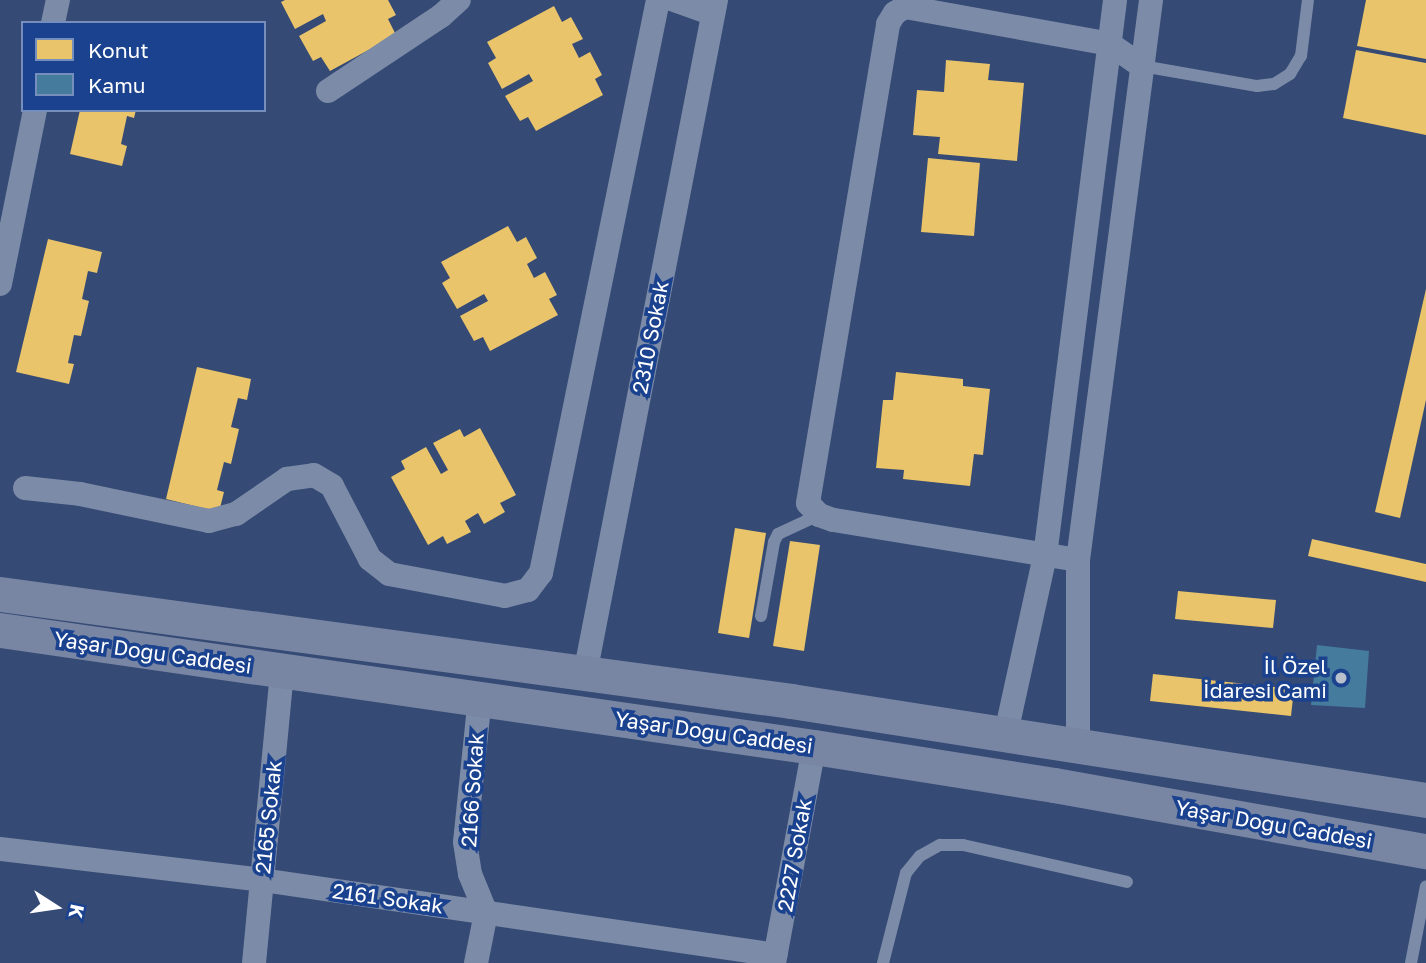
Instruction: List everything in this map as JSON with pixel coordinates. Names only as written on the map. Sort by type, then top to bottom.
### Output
[{"type":"main road","name":"Yaşar Doğu Caddesi","points":[[0,594],[1006,733],[1426,800]]},
{"type":"main road","name":"Yaşar Doğu Caddesi","points":[[0,630],[814,747],[1054,785],[1426,851]]},
{"type":"street","points":[[53,21],[58,0]]},
{"type":"street","points":[[25,488],[80,494],[209,522],[236,514],[287,479],[314,475],[332,485],[370,559],[390,574],[505,596],[528,590],[541,573],[658,0]]},
{"type":"street","points":[[674,0],[714,7]]},
{"type":"street","points":[[1006,733],[1045,556],[1115,0]]},
{"type":"street","points":[[1078,746],[1078,559],[1151,0]]},
{"type":"street","points":[[328,91],[444,5]]},
{"type":"street","name":"2310 Sokak","points":[[585,674],[714,7]]},
{"type":"street","points":[[1078,559],[1045,556],[819,515],[808,503],[886,38],[895,13],[905,7],[1110,44],[1142,66]]},
{"type":"street","points":[[0,284],[35,112]]},
{"type":"street","name":"2165 Sokak","points":[[254,963],[282,671]]},
{"type":"street","name":"2166 Sokak","points":[[480,698],[465,842],[470,874],[486,913]]},
{"type":"street","name":"2227 Sokak","points":[[775,959],[814,747]]},
{"type":"street","name":"2161 Sokak","points":[[0,849],[262,880],[775,959]]},
{"type":"street","points":[[476,963],[486,913]]},
{"type":"lane","points":[[1142,66],[1257,86],[1274,84],[1290,74],[1301,56],[1308,0]]},
{"type":"lane","points":[[761,616],[774,542],[778,534],[819,515]]},
{"type":"lane","points":[[883,963],[906,873],[920,856],[940,845],[963,845],[1127,882]]},
{"type":"lane","points":[[1411,963],[1426,886]]},
{"type":"building: Konut","points":[[388,0],[396,15],[388,19],[396,35],[330,71],[321,57],[313,61],[299,36],[326,21],[323,14],[295,29],[281,2]]},
{"type":"building: Konut","points":[[1366,0],[1426,0],[1426,59],[1357,46]]},
{"type":"building: Konut","points":[[554,6],[562,22],[571,17],[583,39],[572,44],[579,58],[590,52],[602,75],[595,79],[603,95],[536,131],[528,117],[520,121],[505,96],[533,81],[529,74],[502,89],[488,63],[496,58],[487,42]]},
{"type":"building: Konut","points":[[1356,50],[1426,63],[1426,135],[1343,118]]},
{"type":"building: Konut","points":[[946,60],[990,64],[988,80],[1024,83],[1017,161],[938,154],[940,137],[913,135],[917,90],[944,92]]},
{"type":"building: Konut","points":[[80,112],[136,112],[134,118],[127,116],[121,144],[127,146],[122,166],[70,154]]},
{"type":"building: Konut","points":[[928,158],[980,163],[974,236],[921,232]]},
{"type":"building: Konut","points":[[508,226],[517,242],[526,237],[537,258],[527,264],[534,278],[545,272],[557,295],[549,299],[558,315],[490,351],[483,337],[474,341],[460,316],[488,301],[484,294],[457,309],[442,283],[450,278],[441,262]]},
{"type":"building: Konut","points":[[48,239],[102,252],[97,273],[88,271],[82,299],[89,301],[81,336],[74,335],[68,363],[74,364],[69,384],[16,372]]},
{"type":"building: Konut","points":[[1426,289],[1426,400],[1400,518],[1375,512]]},
{"type":"building: Konut","points":[[197,367],[251,379],[247,400],[238,398],[231,427],[239,429],[231,464],[224,462],[217,490],[224,492],[219,512],[166,499]]},
{"type":"building: Konut","points":[[896,372],[963,379],[963,386],[990,389],[983,455],[974,454],[970,486],[903,479],[904,470],[876,468],[883,400],[893,400]]},
{"type":"building: Konut","points":[[480,428],[516,495],[500,503],[505,512],[484,524],[478,513],[465,521],[471,532],[447,544],[443,536],[428,545],[391,477],[405,469],[401,461],[426,447],[441,474],[448,470],[433,443],[460,429],[464,437]]},
{"type":"building: Konut","points":[[735,528],[766,533],[749,638],[718,633]]},
{"type":"building: Konut","points":[[1312,539],[1426,564],[1426,582],[1308,556]]},
{"type":"building: Konut","points":[[790,541],[820,545],[804,651],[773,646]]},
{"type":"building: Konut","points":[[1178,591],[1276,600],[1273,628],[1175,619]]},
{"type":"building: Konut","points":[[1153,674],[1294,689],[1291,716],[1150,701]]},
{"type":"building: Kamu","name":"İl Özel İdaresi Cami","points":[[1317,645],[1369,651],[1365,708],[1311,705]]},
{"type":"place","name":"İl Özel İdaresi Cami","points":[[1341,678]]}]
